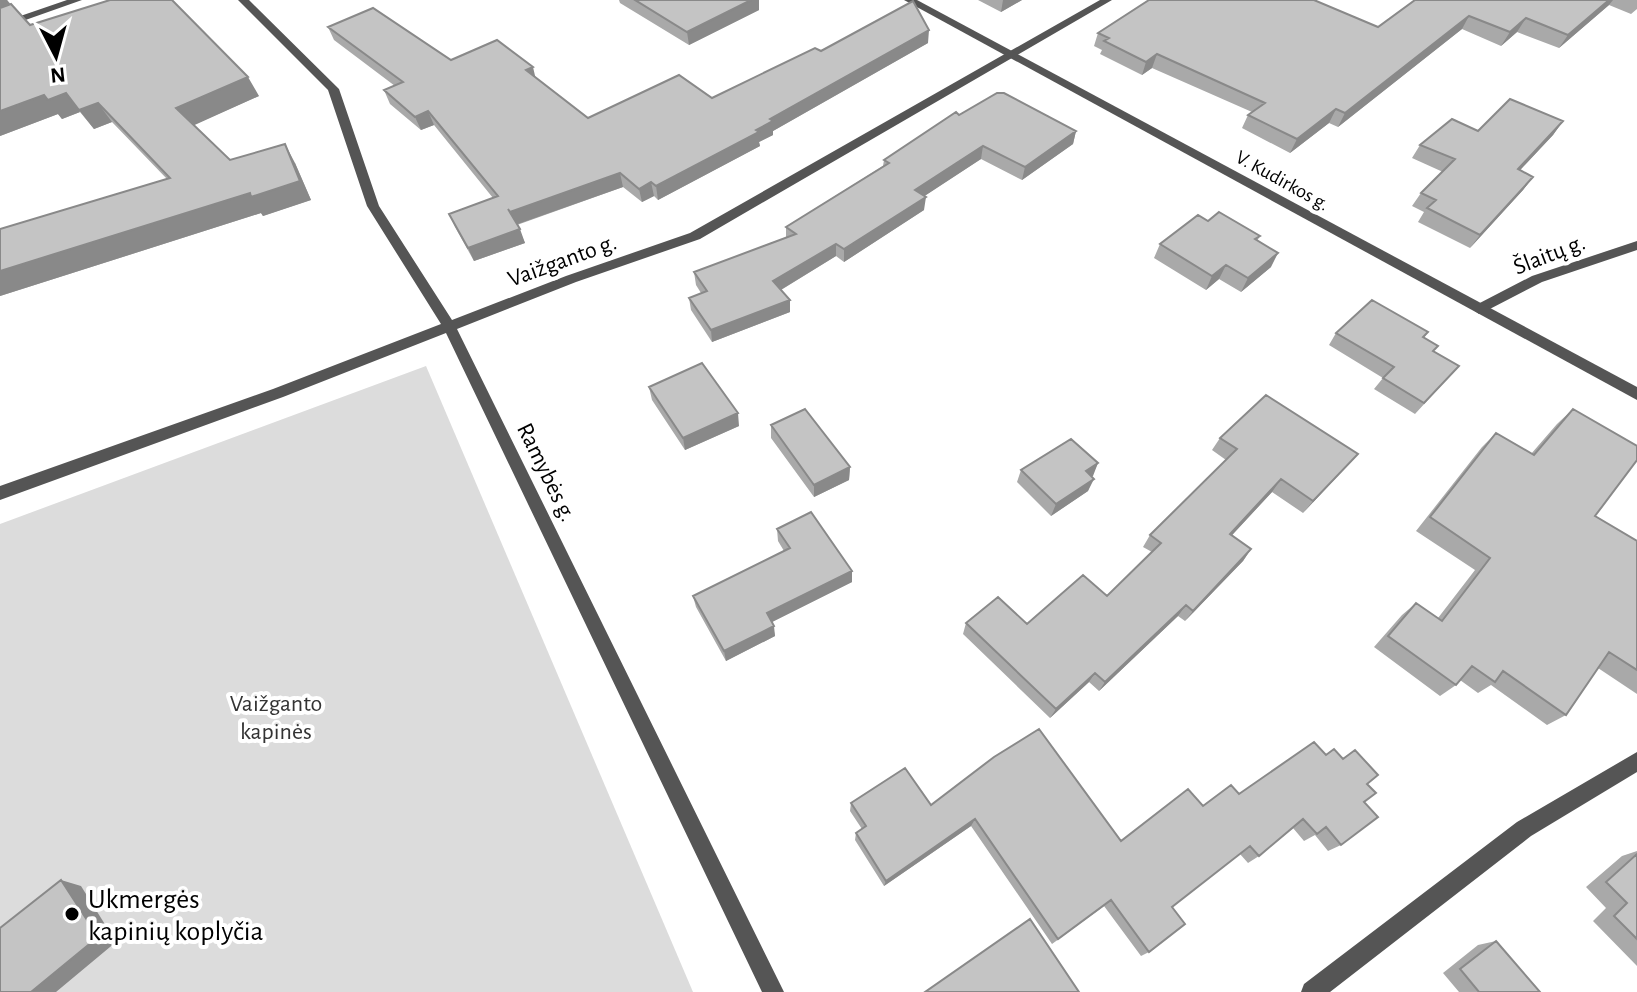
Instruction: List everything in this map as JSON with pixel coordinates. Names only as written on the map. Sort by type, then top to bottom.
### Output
[{"type":"street","points":[[0,26],[77,0]]},
{"type":"street","name":"Ramybės g.","points":[[243,0],[333,89],[373,206],[449,326],[773,992]]},
{"type":"street","name":"V. Kudirkos g.","points":[[909,0],[1637,394]]},
{"type":"street","name":"Vaižganto g.","points":[[0,493],[278,393],[571,279],[695,236],[1107,0]]},
{"type":"street","name":"Šlaitų g.","points":[[1479,309],[1537,279],[1637,245]]},
{"type":"street","points":[[1312,992],[1524,829],[1637,761]]},
{"type":"green space","name":"Vaižganto kapinės","points":[[426,366],[693,992],[0,992],[0,524]]},
{"type":"building","points":[[110,0],[172,0],[248,77],[176,108],[230,160],[285,144],[300,181],[251,197],[250,193],[0,271],[0,229],[170,178],[98,103],[79,110],[66,93],[48,100],[44,95],[0,111],[0,8],[11,4],[30,25]]},
{"type":"building","points":[[635,0],[751,0],[687,32]]},
{"type":"building","points":[[1149,0],[1314,0],[1378,27],[1415,0],[1609,0],[1568,35],[1526,18],[1510,32],[1469,16],[1345,113],[1336,109],[1297,139],[1248,115],[1265,103],[1157,54],[1146,62],[1104,41],[1109,38],[1098,33]]},
{"type":"building","points":[[913,1],[929,30],[770,119],[773,121],[756,130],[759,132],[656,186],[651,182],[639,189],[620,173],[510,212],[508,209],[520,229],[468,248],[449,214],[498,196],[428,111],[415,117],[384,90],[403,82],[328,27],[373,8],[451,60],[497,40],[533,67],[526,70],[588,118],[679,75],[712,98],[815,48],[821,51]]},
{"type":"building","points":[[997,93],[1004,93],[1076,131],[1025,167],[983,146],[915,190],[926,197],[844,249],[836,244],[773,281],[790,300],[711,330],[689,298],[707,291],[694,272],[796,234],[786,227],[889,163],[884,160],[956,112],[959,115]]},
{"type":"building","points":[[1510,99],[1563,121],[1518,169],[1533,177],[1480,235],[1427,208],[1436,200],[1421,193],[1455,159],[1420,145],[1452,119],[1478,131]]},
{"type":"building","points":[[1219,212],[1260,236],[1255,239],[1278,253],[1248,278],[1226,265],[1212,276],[1160,244],[1198,215],[1208,221]]},
{"type":"building","points":[[1372,300],[1428,332],[1423,337],[1438,346],[1433,351],[1459,366],[1424,403],[1383,378],[1394,367],[1336,333]]},
{"type":"building","points":[[702,363],[738,413],[683,438],[649,387]]},
{"type":"building","points":[[1266,395],[1358,454],[1313,501],[1281,479],[1230,534],[1251,549],[1193,611],[1186,605],[1105,682],[1095,673],[1056,709],[966,623],[998,597],[1027,624],[1083,575],[1107,596],[1161,543],[1150,535],[1237,449],[1220,438]]},
{"type":"building","points":[[805,409],[850,467],[814,485],[771,425]]},
{"type":"building","points":[[1573,409],[1637,446],[1637,460],[1595,516],[1637,541],[1637,670],[1609,652],[1566,715],[1503,671],[1495,682],[1472,666],[1456,685],[1388,636],[1416,603],[1442,621],[1490,558],[1430,517],[1496,433],[1534,455]]},
{"type":"building","points":[[1071,439],[1098,463],[1086,471],[1094,479],[1056,504],[1021,470]]},
{"type":"building","points":[[811,512],[852,571],[767,613],[774,626],[724,651],[693,596],[790,548],[777,529]]},
{"type":"building","points":[[1039,729],[1121,841],[1188,789],[1203,806],[1231,785],[1239,794],[1314,742],[1326,755],[1334,749],[1343,759],[1355,750],[1378,775],[1367,784],[1376,793],[1364,802],[1378,817],[1341,845],[1326,827],[1317,834],[1303,819],[1259,856],[1250,846],[1172,907],[1185,924],[1149,952],[1111,900],[1058,939],[975,819],[886,881],[856,833],[866,826],[851,803],[905,768],[931,805],[994,757]]},
{"type":"building","points":[[1637,854],[1637,939],[1614,916],[1627,903],[1606,882]]},
{"type":"building","name":"Ukmergės kapinių koplyčia","points":[[61,880],[98,937],[31,992],[0,992],[0,928]]},
{"type":"building","points":[[1030,919],[1079,992],[925,992]]},
{"type":"building","points":[[1496,941],[1540,992],[1479,992],[1460,969]]},
{"type":"place","name":"Ukmergės kapinių koplyčia","points":[[72,914]]}]
